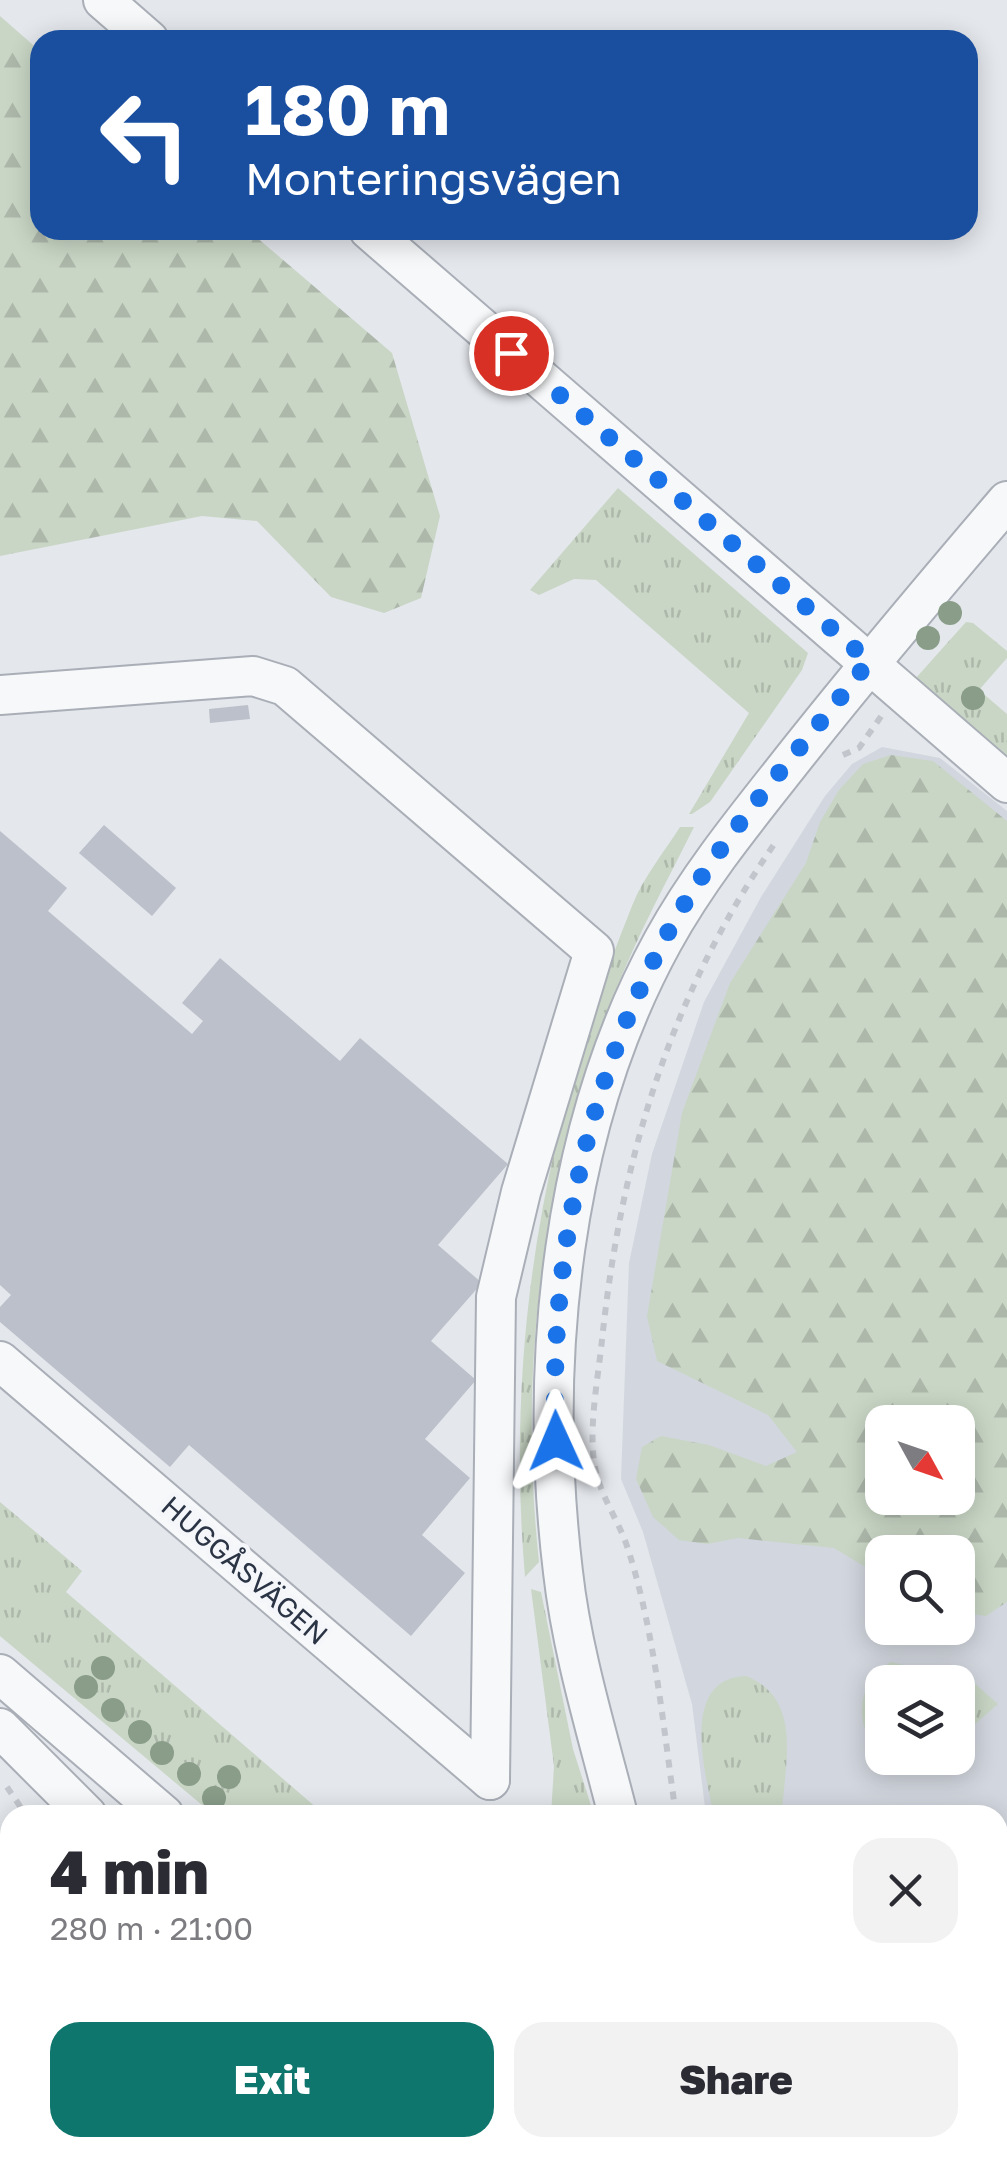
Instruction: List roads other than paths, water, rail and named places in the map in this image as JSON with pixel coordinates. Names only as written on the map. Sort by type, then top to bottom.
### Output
[{"type":"street","points":[[103,0],[138,30]]},
{"type":"street","points":[[381,240],[869,661],[898,692],[1007,782]]},
{"type":"street","points":[[616,1805],[563,1576],[555,1407],[574,1200],[622,1030],[664,940],[724,846],[869,661],[1007,501]]},
{"type":"street","name":"HUGGÅSVÄGEN","points":[[0,695],[254,676],[286,686],[594,951],[521,1192],[496,1297],[490,1780],[0,1361]]},
{"type":"street","points":[[0,1674],[152,1805]]},
{"type":"street","points":[[0,1728],[77,1805]]}]
